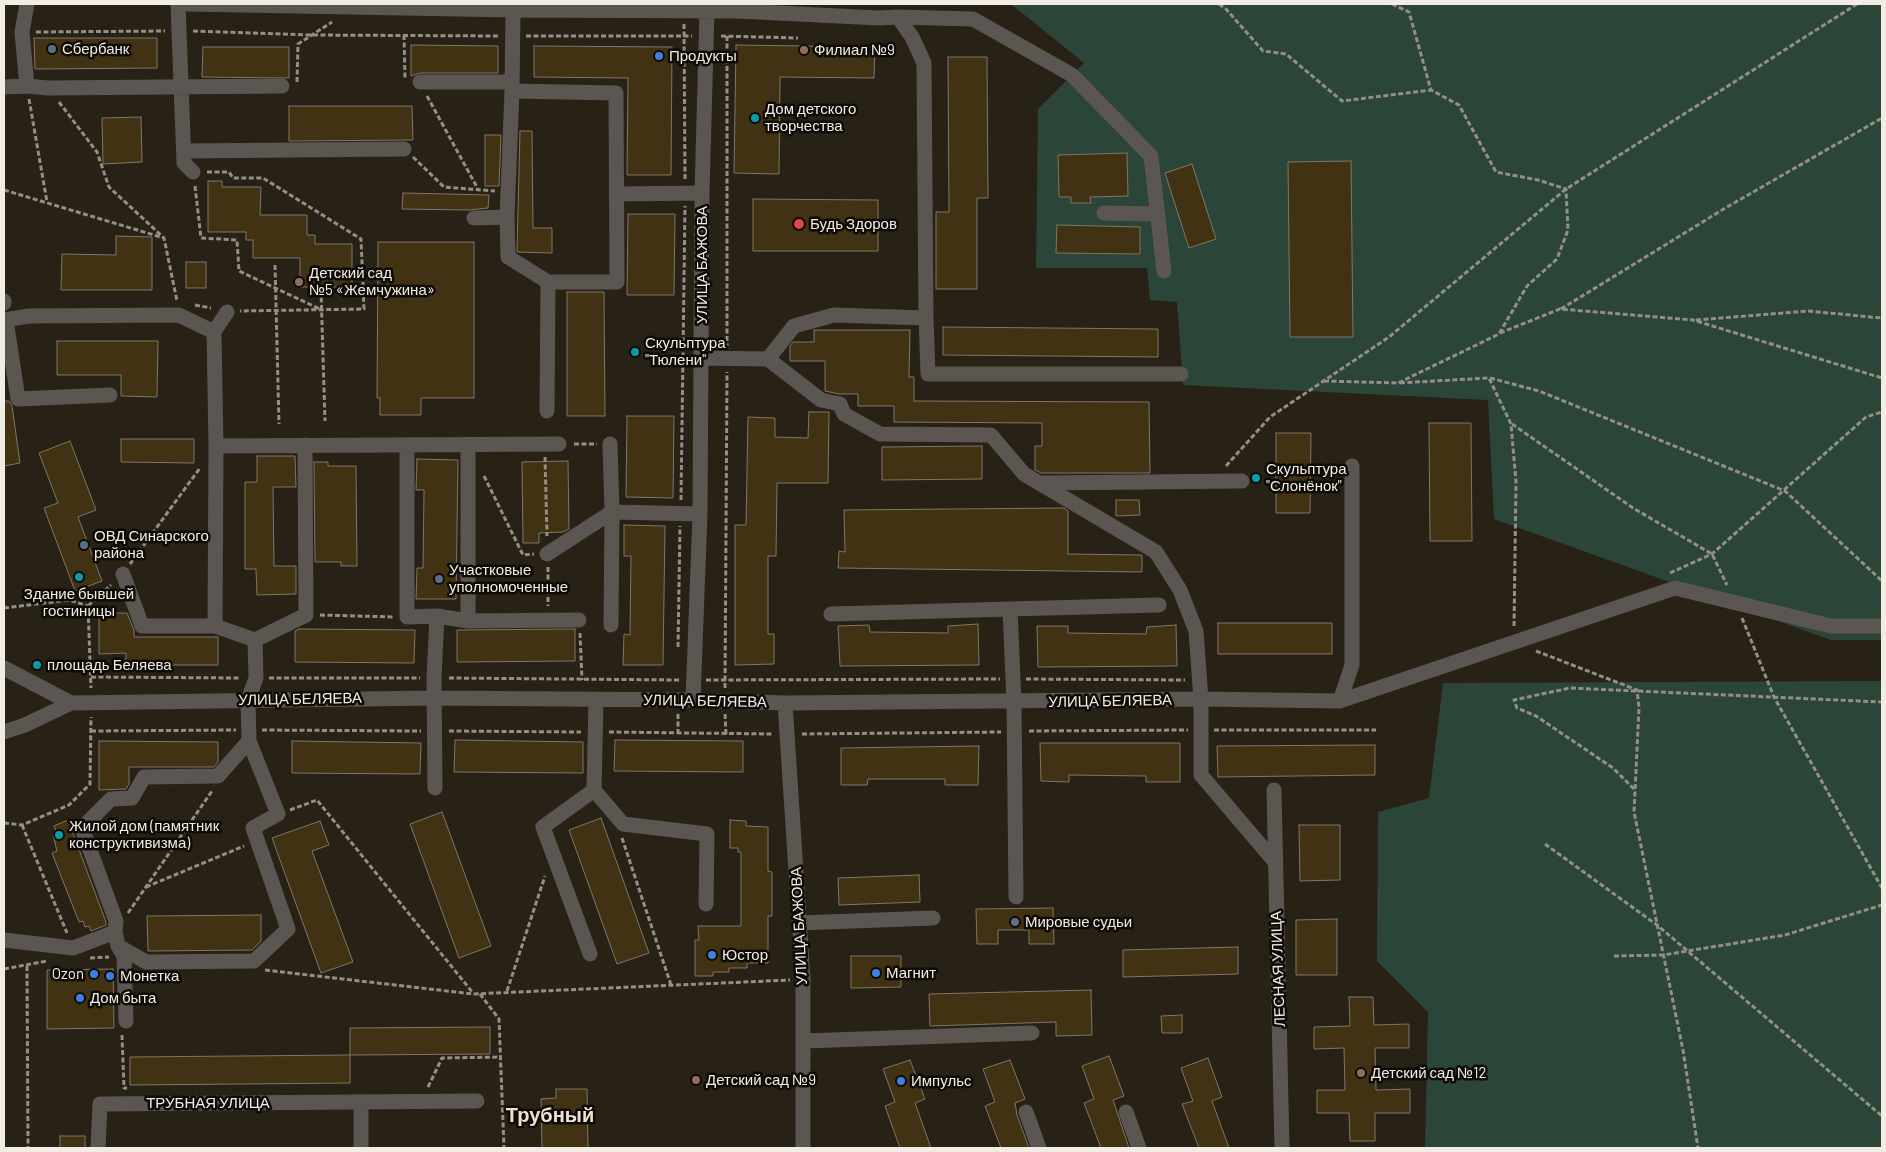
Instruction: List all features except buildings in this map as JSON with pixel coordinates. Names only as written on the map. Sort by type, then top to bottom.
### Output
[{"type":"street","points":[[27,4],[22,32],[27,86]]},
{"type":"street","points":[[178,4],[184,163],[193,172]]},
{"type":"street","points":[[186,4],[513,10],[707,10],[738,7],[880,11],[898,17],[973,19],[1072,75],[1152,156],[1164,271]]},
{"type":"street","points":[[420,82],[512,86],[616,93],[617,282],[548,282],[508,257],[507,218],[512,86],[513,10]]},
{"type":"street","name":"УЛИЦА БАЖОВА","points":[[693,700],[700,514],[702,193],[707,10]]},
{"type":"street","points":[[898,17],[912,37],[924,63],[928,374],[1181,374]]},
{"type":"street","points":[[4,87],[282,86]]},
{"type":"street","points":[[184,151],[404,149]]},
{"type":"street","points":[[618,194],[702,193]]},
{"type":"street","points":[[1104,213],[1158,214]]},
{"type":"street","points":[[474,218],[507,218]]},
{"type":"street","points":[[548,282],[548,411]]},
{"type":"street","points":[[215,626],[216,446],[214,332],[227,312]]},
{"type":"street","points":[[110,395],[18,399],[5,320],[29,316],[179,315],[214,332]]},
{"type":"street","points":[[768,359],[794,326],[834,315],[926,318]]},
{"type":"street","points":[[702,358],[768,359],[821,400],[840,404],[844,414],[880,434],[991,435],[1024,474],[1156,552],[1180,590],[1196,630],[1201,700],[1201,775],[1275,862]]},
{"type":"street","points":[[407,444],[407,617],[437,616],[468,621],[580,620]]},
{"type":"street","points":[[216,446],[552,444]]},
{"type":"street","points":[[610,444],[612,512],[611,625]]},
{"type":"street","points":[[123,574],[142,626],[215,626],[255,640],[306,615],[305,445]]},
{"type":"street","points":[[468,445],[468,621]]},
{"type":"street","points":[[1340,701],[1352,665],[1352,466]]},
{"type":"street","points":[[1039,483],[1242,481]]},
{"type":"street","points":[[547,554],[612,512],[700,514]]},
{"type":"street","name":"УЛИЦА БЕЛЯЕВА","points":[[4,732],[25,725],[71,703],[434,698],[693,700],[785,703],[1201,700],[1340,701],[1676,588],[1831,626],[1882,626]]},
{"type":"street","points":[[831,614],[1159,605]]},
{"type":"street","points":[[1010,610],[1014,702],[1016,897]]},
{"type":"street","points":[[435,788],[434,678],[437,616]]},
{"type":"street","points":[[4,940],[73,948],[119,945],[146,962],[254,962],[288,929],[253,828],[278,814],[249,735],[248,700],[256,678],[255,640]]},
{"type":"street","name":"УЛИЦА БЕЛЯЕВА","points":[[4,668],[71,703]]},
{"type":"street","points":[[596,700],[594,790],[623,824],[707,834],[706,904]]},
{"type":"street","name":"УЛИЦА БАЖОВА","points":[[785,703],[803,979],[803,1148]]},
{"type":"street","points":[[126,1021],[116,921],[82,828],[111,799],[132,798],[144,777],[218,776],[249,735]]},
{"type":"street","points":[[590,954],[543,827],[594,790]]},
{"type":"street","name":"ЛЕСНАЯ УЛИЦА","points":[[1274,790],[1282,1148]]},
{"type":"street","points":[[799,924],[933,918]]},
{"type":"street","points":[[804,1041],[1032,1033]]},
{"type":"street","points":[[361,1102],[361,1148]]},
{"type":"street","name":"ТРУБНАЯ УЛИЦА","points":[[98,1148],[100,1104],[477,1102]]},
{"type":"street","points":[[1026,1112],[1039,1148]]},
{"type":"street","points":[[1126,1112],[1139,1148]]},
{"type":"path","points":[[1219,4],[1226,9],[1263,51],[1286,54],[1342,101],[1431,90],[1459,104],[1496,172],[1538,180],[1566,189]]},
{"type":"path","points":[[1392,4],[1409,12],[1431,90]]},
{"type":"path","points":[[1212,481],[1270,417],[1389,337],[1566,189],[1857,4]]},
{"type":"path","points":[[282,86],[297,85],[298,44],[333,21]]},
{"type":"path","points":[[22,32],[178,31],[311,35],[727,36],[798,38]]},
{"type":"path","points":[[404,35],[405,81],[420,82],[478,189]]},
{"type":"path","points":[[678,651],[685,193],[684,36]]},
{"type":"path","points":[[726,734],[727,36]]},
{"type":"path","points":[[27,86],[47,202]]},
{"type":"path","points":[[48,88],[97,152],[109,187],[164,238],[177,302],[186,303]]},
{"type":"path","points":[[1398,382],[1499,334],[1560,309],[1727,207],[1882,118]]},
{"type":"path","points":[[404,149],[444,187],[508,192]]},
{"type":"path","points":[[194,305],[227,312],[277,311],[322,310],[364,309],[361,239],[264,178],[234,178],[229,172],[193,172],[202,238],[238,240],[239,271],[322,310]]},
{"type":"path","points":[[1499,334],[1527,286],[1557,259],[1568,230],[1566,189]]},
{"type":"path","points":[[4,190],[164,238]]},
{"type":"path","points":[[276,265],[279,424]]},
{"type":"path","points":[[321,290],[325,421]]},
{"type":"path","points":[[1560,309],[1693,320],[1808,311],[1882,318]]},
{"type":"path","points":[[1693,320],[1882,378]]},
{"type":"path","points":[[1324,381],[1398,382],[1489,378],[1539,391],[1785,491],[1882,581]]},
{"type":"path","points":[[1489,378],[1511,424],[1516,482],[1514,643],[1637,690]]},
{"type":"path","points":[[1667,574],[1712,554],[1866,417],[1882,412]]},
{"type":"path","points":[[1511,424],[1633,508],[1712,554],[1735,602],[1774,697],[1882,888]]},
{"type":"path","points":[[549,619],[547,554],[552,444],[610,444]]},
{"type":"path","points":[[88,606],[123,574],[216,446]]},
{"type":"path","points":[[481,470],[523,555],[547,554]]},
{"type":"path","points":[[306,615],[407,617]]},
{"type":"path","points":[[580,620],[582,680]]},
{"type":"path","points":[[678,670],[678,680]]},
{"type":"path","points":[[91,677],[582,680],[1200,680]]},
{"type":"path","points":[[1635,790],[1613,768],[1536,716],[1517,708],[1514,700],[1570,688],[1882,702]]},
{"type":"path","points":[[1637,690],[1639,708],[1634,812],[1683,1050],[1698,1148]]},
{"type":"path","points":[[678,700],[678,733]]},
{"type":"path","points":[[91,731],[249,735],[434,731],[787,735],[1014,731],[1376,730]]},
{"type":"path","points":[[4,823],[22,825],[78,959],[119,945],[146,887],[213,790]]},
{"type":"path","points":[[278,814],[316,800],[473,994]]},
{"type":"path","points":[[613,812],[671,984]]},
{"type":"path","points":[[146,887],[257,840]]},
{"type":"path","points":[[1545,844],[1688,951],[1882,1116]]},
{"type":"path","points":[[507,991],[546,874]]},
{"type":"path","points":[[1614,956],[1663,955],[1785,935],[1882,905]]},
{"type":"path","points":[[4,968],[51,961]]},
{"type":"path","points":[[27,966],[28,1148]]},
{"type":"path","points":[[257,969],[473,994],[803,979]]},
{"type":"path","points":[[480,994],[499,1019],[504,1148]]},
{"type":"path","points":[[420,1086],[429,1086],[442,1058],[500,1057]]},
{"type":"path","points":[[124,1088],[134,1088]]},
{"type":"green space","points":[[1011,4],[1882,4],[1882,640],[1831,640],[1494,519],[1488,400],[1183,385],[1177,302],[1150,300],[1147,268],[1036,268],[1038,109],[1084,63]]},
{"type":"green space","points":[[1882,681],[1882,1148],[1425,1148],[1428,1012],[1377,961],[1378,812],[1429,798],[1443,683]]},
{"type":"place","name":"Сбербанк","points":[[52,49]]},
{"type":"place","name":"Филиал №9","points":[[804,50]]},
{"type":"place","name":"Продукты","points":[[659,56]]},
{"type":"place","name":"Дом детского творчества","points":[[755,118]]},
{"type":"place","name":"Будь Здоров","points":[[799,224]]},
{"type":"place","name":"Детский сад №5 «Жемчужина»","points":[[299,282]]},
{"type":"place","name":"Скульптура \"Тюлени\"","points":[[635,352]]},
{"type":"place","name":"Скульптура \"Слонёнок\"","points":[[1256,478]]},
{"type":"place","name":"ОВД Синарского района","points":[[84,545]]},
{"type":"place","name":"Здание бывшей гостиницы","points":[[79,577]]},
{"type":"place","name":"Участковые уполномоченные","points":[[439,579]]},
{"type":"place","name":"площадь Беляева","points":[[37,665]]},
{"type":"place","name":"Жилой дом (памятник конструктивизма)","points":[[59,835]]},
{"type":"place","name":"Мировые судьи","points":[[1015,922]]},
{"type":"place","name":"Юстор","points":[[712,955]]},
{"type":"place","name":"Магнит","points":[[876,973]]},
{"type":"place","name":"Ozon","points":[[94,974]]},
{"type":"place","name":"Монетка","points":[[110,976]]},
{"type":"place","name":"Дом быта","points":[[80,998]]},
{"type":"place","name":"Детский сад №12","points":[[1361,1073]]},
{"type":"place","name":"Детский сад №9","points":[[696,1080]]},
{"type":"place","name":"Импульс","points":[[901,1081]]},
{"type":"district","name":"Трубный","points":[[550,1115]]}]
